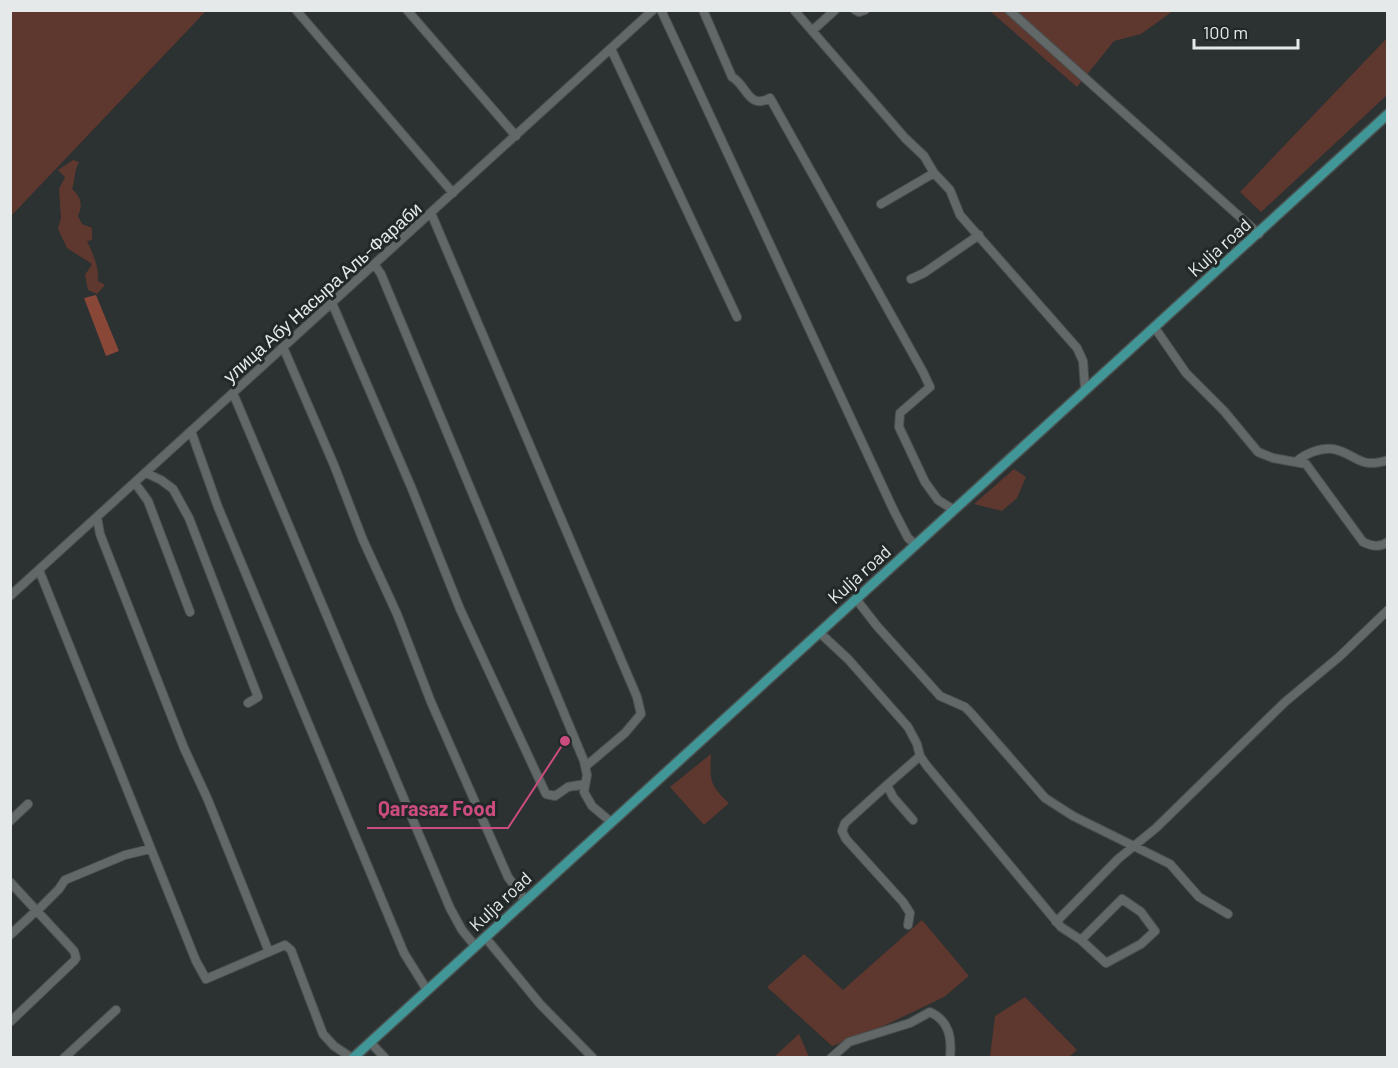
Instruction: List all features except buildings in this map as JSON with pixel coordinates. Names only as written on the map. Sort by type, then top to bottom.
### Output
[{"type":"main road","name":"Kulja road","points":[[352,1058],[1085,389],[1259,234],[1388,114]]},
{"type":"street","points":[[296,10],[453,193]]},
{"type":"street","points":[[407,10],[516,136]]},
{"type":"street","name":"улица Абу Насыра Аль-Фараби","points":[[10,596],[653,10]]},
{"type":"street","points":[[661,10],[894,511],[908,538],[916,545]]},
{"type":"street","points":[[703,10],[732,77],[738,80],[750,98],[759,101],[770,98],[923,372],[930,387],[900,413],[898,427],[925,482],[938,500],[954,510]]},
{"type":"street","points":[[794,10],[905,138],[924,156],[934,173],[950,190],[960,215],[1080,353],[1085,389]]},
{"type":"street","points":[[812,31],[835,10]]},
{"type":"street","points":[[855,10],[859,12],[865,10]]},
{"type":"street","points":[[1009,10],[1259,234]]},
{"type":"street","points":[[611,49],[737,317]]},
{"type":"street","points":[[881,204],[934,173]]},
{"type":"street","points":[[431,213],[639,705],[641,714],[630,727],[586,766]]},
{"type":"street","points":[[911,279],[924,273],[979,235]]},
{"type":"street","points":[[374,264],[381,274],[586,766],[588,775],[584,792],[597,811],[611,822]]},
{"type":"street","points":[[332,303],[412,489],[460,609],[546,794],[555,796],[568,787],[585,784]]},
{"type":"street","points":[[1155,328],[1186,373],[1224,411],[1258,452],[1273,458],[1305,464],[1363,542],[1372,546],[1382,546],[1388,542]]},
{"type":"street","points":[[283,347],[363,540],[397,614],[431,702],[508,877],[525,900]]},
{"type":"street","points":[[233,393],[450,908],[462,930],[475,946]]},
{"type":"street","points":[[191,431],[218,507],[268,622],[404,953],[427,990]]},
{"type":"street","points":[[1297,461],[1305,455],[1331,449],[1362,463],[1388,460]]},
{"type":"street","points":[[146,472],[173,489],[189,518],[258,697],[248,703]]},
{"type":"street","points":[[135,483],[148,501],[190,612]]},
{"type":"street","points":[[97,517],[100,534],[184,748],[208,800],[269,952]]},
{"type":"street","points":[[39,570],[150,849],[196,961],[206,979],[285,945],[291,950],[323,1034],[334,1046],[352,1058]]},
{"type":"street","points":[[856,599],[915,671],[940,696],[971,712],[1045,798],[1073,816],[1170,864],[1199,897],[1228,915]]},
{"type":"street","points":[[1056,922],[1118,859],[1156,828],[1285,702],[1339,657],[1388,610]]},
{"type":"street","points":[[820,633],[848,659],[908,727],[917,744],[920,756],[1056,922],[1081,940],[1106,963],[1141,944],[1155,931],[1141,912],[1122,899],[1081,940]]},
{"type":"street","points":[[908,925],[910,914],[903,902],[846,840],[842,831],[845,823],[920,756]]},
{"type":"street","points":[[887,785],[893,797],[913,820]]},
{"type":"street","points":[[10,821],[28,804]]},
{"type":"street","points":[[10,935],[37,911],[65,880],[125,855],[150,849]]},
{"type":"street","points":[[10,882],[74,951],[76,958],[10,1022]]},
{"type":"street","points":[[485,937],[540,1004],[593,1058]]},
{"type":"street","points":[[64,1058],[116,1010]]},
{"type":"street","points":[[831,1058],[849,1042],[910,1023],[930,1012],[941,1017],[950,1032],[950,1058]]},
{"type":"street","points":[[370,1042],[385,1058]]},
{"type":"shaded area","points":[[10,11],[206,11],[11,216]]},
{"type":"shaded area","points":[[990,11],[1173,11],[1141,34],[1114,41],[1077,87]]},
{"type":"shaded area","points":[[1387,38],[1387,95],[1261,212],[1240,192]]},
{"type":"shaded area","points":[[73,160],[79,162],[72,189],[80,201],[78,216],[82,224],[92,228],[92,240],[87,241],[97,265],[98,281],[105,285],[97,294],[88,290],[85,275],[92,264],[67,248],[58,229],[61,218],[59,189],[65,177],[58,170]]},
{"type":"shaded area","points":[[96,295],[119,351],[106,356],[84,298]]},
{"type":"shaded area","points":[[1014,469],[1026,477],[1017,498],[1002,511],[974,504]]},
{"type":"shaded area","points":[[711,754],[712,782],[729,803],[704,825],[670,787]]},
{"type":"shaded area","points":[[922,920],[969,976],[944,997],[873,1031],[832,1046],[767,987],[804,954],[843,990]]},
{"type":"shaded area","points":[[1025,997],[1077,1050],[1069,1057],[990,1057],[995,1016]]},
{"type":"shaded area","points":[[799,1034],[809,1057],[774,1057]]},
{"type":"place","name":"Qarasaz Food","points":[[565,741]]}]
